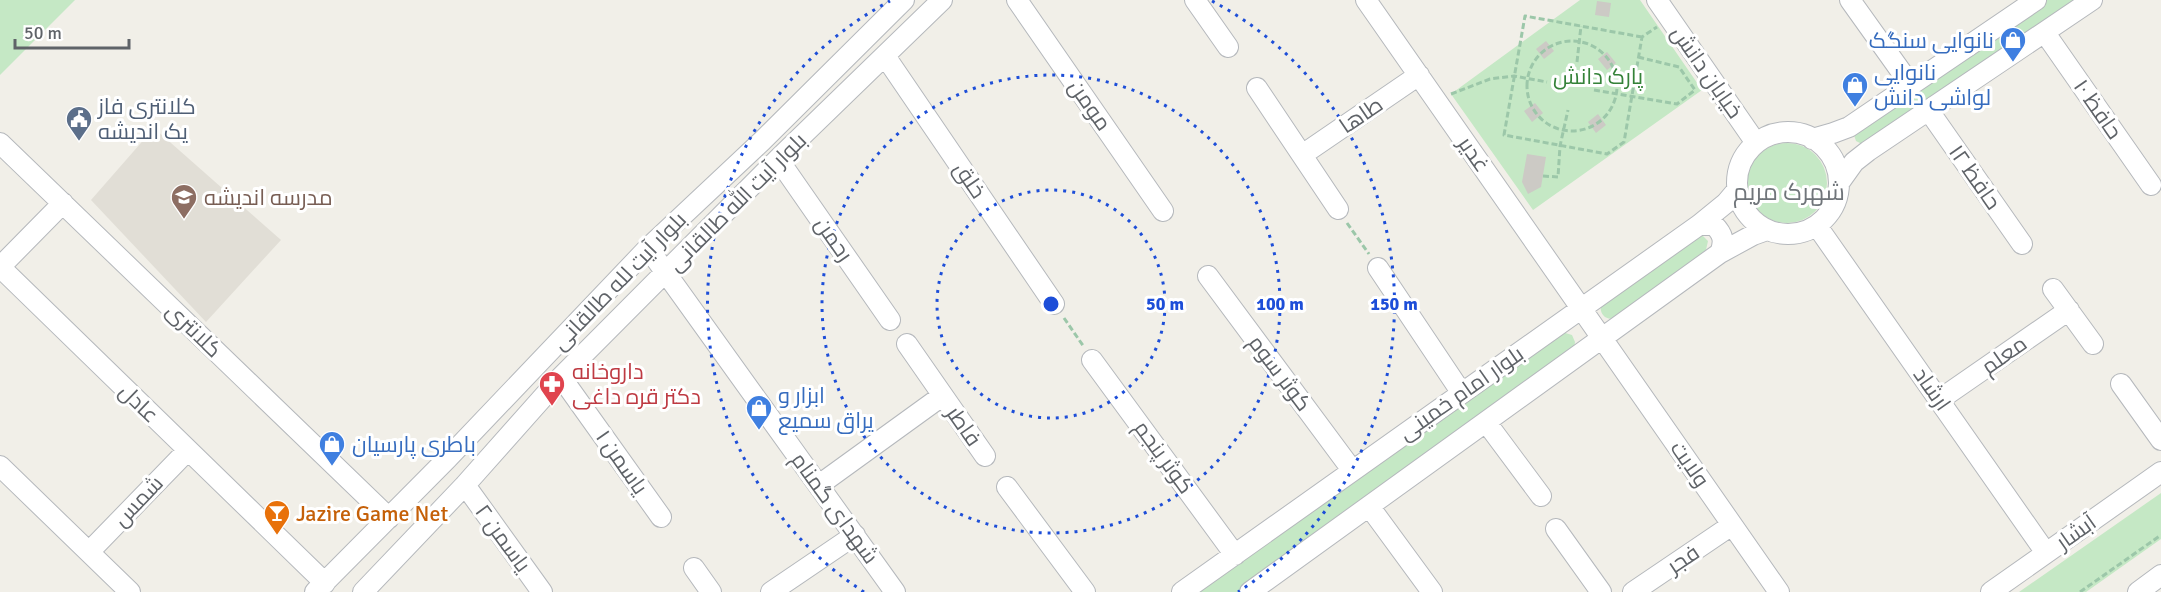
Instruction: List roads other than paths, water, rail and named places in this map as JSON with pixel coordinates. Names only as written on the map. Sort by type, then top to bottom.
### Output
[{"type":"street","name":"بلوار آیت لله طالقانی","points":[[320,587],[648,248],[762,141],[904,0]]},
{"type":"street","name":"بلوار آیت الله طالقانی","points":[[363,592],[465,485],[561,377],[778,159],[942,0]]},
{"type":"street","name":"مومن","points":[[1017,0],[1162,211]]},
{"type":"street","points":[[1195,0],[1228,47]]},
{"type":"street","name":"غدیر","points":[[1366,0],[1602,337]]},
{"type":"street","name":"خیابان دانش","points":[[1657,0],[1756,143]]},
{"type":"street","points":[[1850,0],[1910,84]]},
{"type":"street","points":[[1839,183],[1854,162],[1868,151],[2092,0]]},
{"type":"street","points":[[1812,139],[1849,127],[2027,3]]},
{"type":"street","name":"حافظ ۱۰","points":[[2045,33],[2151,185]]},
{"type":"street","name":"خلق","points":[[885,56],[1054,304]]},
{"type":"street","name":"طاها","points":[[1302,155],[1419,75]]},
{"type":"street","points":[[1257,88],[1338,209]]},
{"type":"street","name":"حافظ ۱۲","points":[[1929,111],[2022,244]]},
{"type":"street","points":[[1849,127],[1847,136],[1850,145],[1857,150],[1868,151]]},
{"type":"street","points":[[1787,133],[1812,139],[1828,153],[1836,167],[1839,183],[1836,199],[1829,214],[1817,226],[1801,233],[1784,234],[1767,230],[1746,214],[1737,190],[1738,172],[1744,156],[1756,143],[1771,135],[1787,133]]},
{"type":"street","name":"کلانتری","points":[[0,142],[389,518]]},
{"type":"street","name":"رحمن","points":[[778,159],[890,320]]},
{"type":"street","name":"بلوار امام خمینی","points":[[1182,592],[1461,392],[1700,225],[1726,203],[1737,190]]},
{"type":"street","points":[[0,267],[63,203]]},
{"type":"street","points":[[1700,225],[1714,225],[1720,231],[1724,244],[1720,253]]},
{"type":"street","name":"ارشاد","points":[[1817,226],[2046,553]]},
{"type":"street","name":"بلوار امام خمینی","points":[[1253,591],[1720,253],[1753,234],[1767,230]]},
{"type":"street","name":"شهدای گمنام","points":[[648,248],[895,592]]},
{"type":"street","name":"عادل","points":[[0,267],[279,538],[320,587]]},
{"type":"street","points":[[1378,268],[1461,392]]},
{"type":"street","name":"کوثر سوم","points":[[1208,276],[1352,470]]},
{"type":"street","points":[[2053,289],[2093,344]]},
{"type":"street","name":"معلم","points":[[1939,400],[2069,310]]},
{"type":"street","name":"ولایت","points":[[1602,337],[1779,592]]},
{"type":"street","name":"فاطر","points":[[907,344],[985,456]]},
{"type":"street","name":"کوثر پنجم","points":[[1092,360],[1235,555]]},
{"type":"street","name":"یاسمن ۱","points":[[561,377],[661,517]]},
{"type":"street","points":[[2121,384],[2161,440]]},
{"type":"street","name":"فاطر","points":[[819,486],[942,396]]},
{"type":"street","points":[[1486,422],[1541,496]]},
{"type":"street","name":"شمس","points":[[89,552],[188,450]]},
{"type":"street","points":[[0,466],[130,592]]},
{"type":"street","name":"آبشار","points":[[1991,592],[2161,472]]},
{"type":"street","name":"یاسمن ۲","points":[[465,485],[542,592]]},
{"type":"street","points":[[1007,487],[1085,592]]},
{"type":"street","points":[[1369,506],[1432,592]]},
{"type":"street","name":"فجر","points":[[1633,592],[1732,525]]},
{"type":"street","points":[[1556,529],[1601,592]]},
{"type":"street","points":[[771,592],[855,536]]},
{"type":"street","points":[[694,568],[711,592]]},
{"type":"street","points":[[2138,592],[2161,575]]},
{"type":"place","name":"نانوایی سنگک","points":[[2013,63]]},
{"type":"place","name":"نانوایی لواشی دانش","points":[[1855,108]]},
{"type":"place","name":"کلانتری فاز یک اندیشه","points":[[79,142]]},
{"type":"place","name":"مدرسه اندیشه","points":[[184,220]]},
{"type":"place","name":"داروخانه دکتر قره داغی","points":[[552,407]]},
{"type":"place","name":"ابزار و يراق سميع","points":[[759,431]]},
{"type":"place","name":"باطری پارسيان","points":[[332,467]]},
{"type":"place","name":"Jazire Game Net","points":[[277,536]]},
{"type":"district","name":"شهرک مریم","points":[[1789,192]]},
{"type":"park label","name":"پارک دانش","points":[[1598,76]]}]
